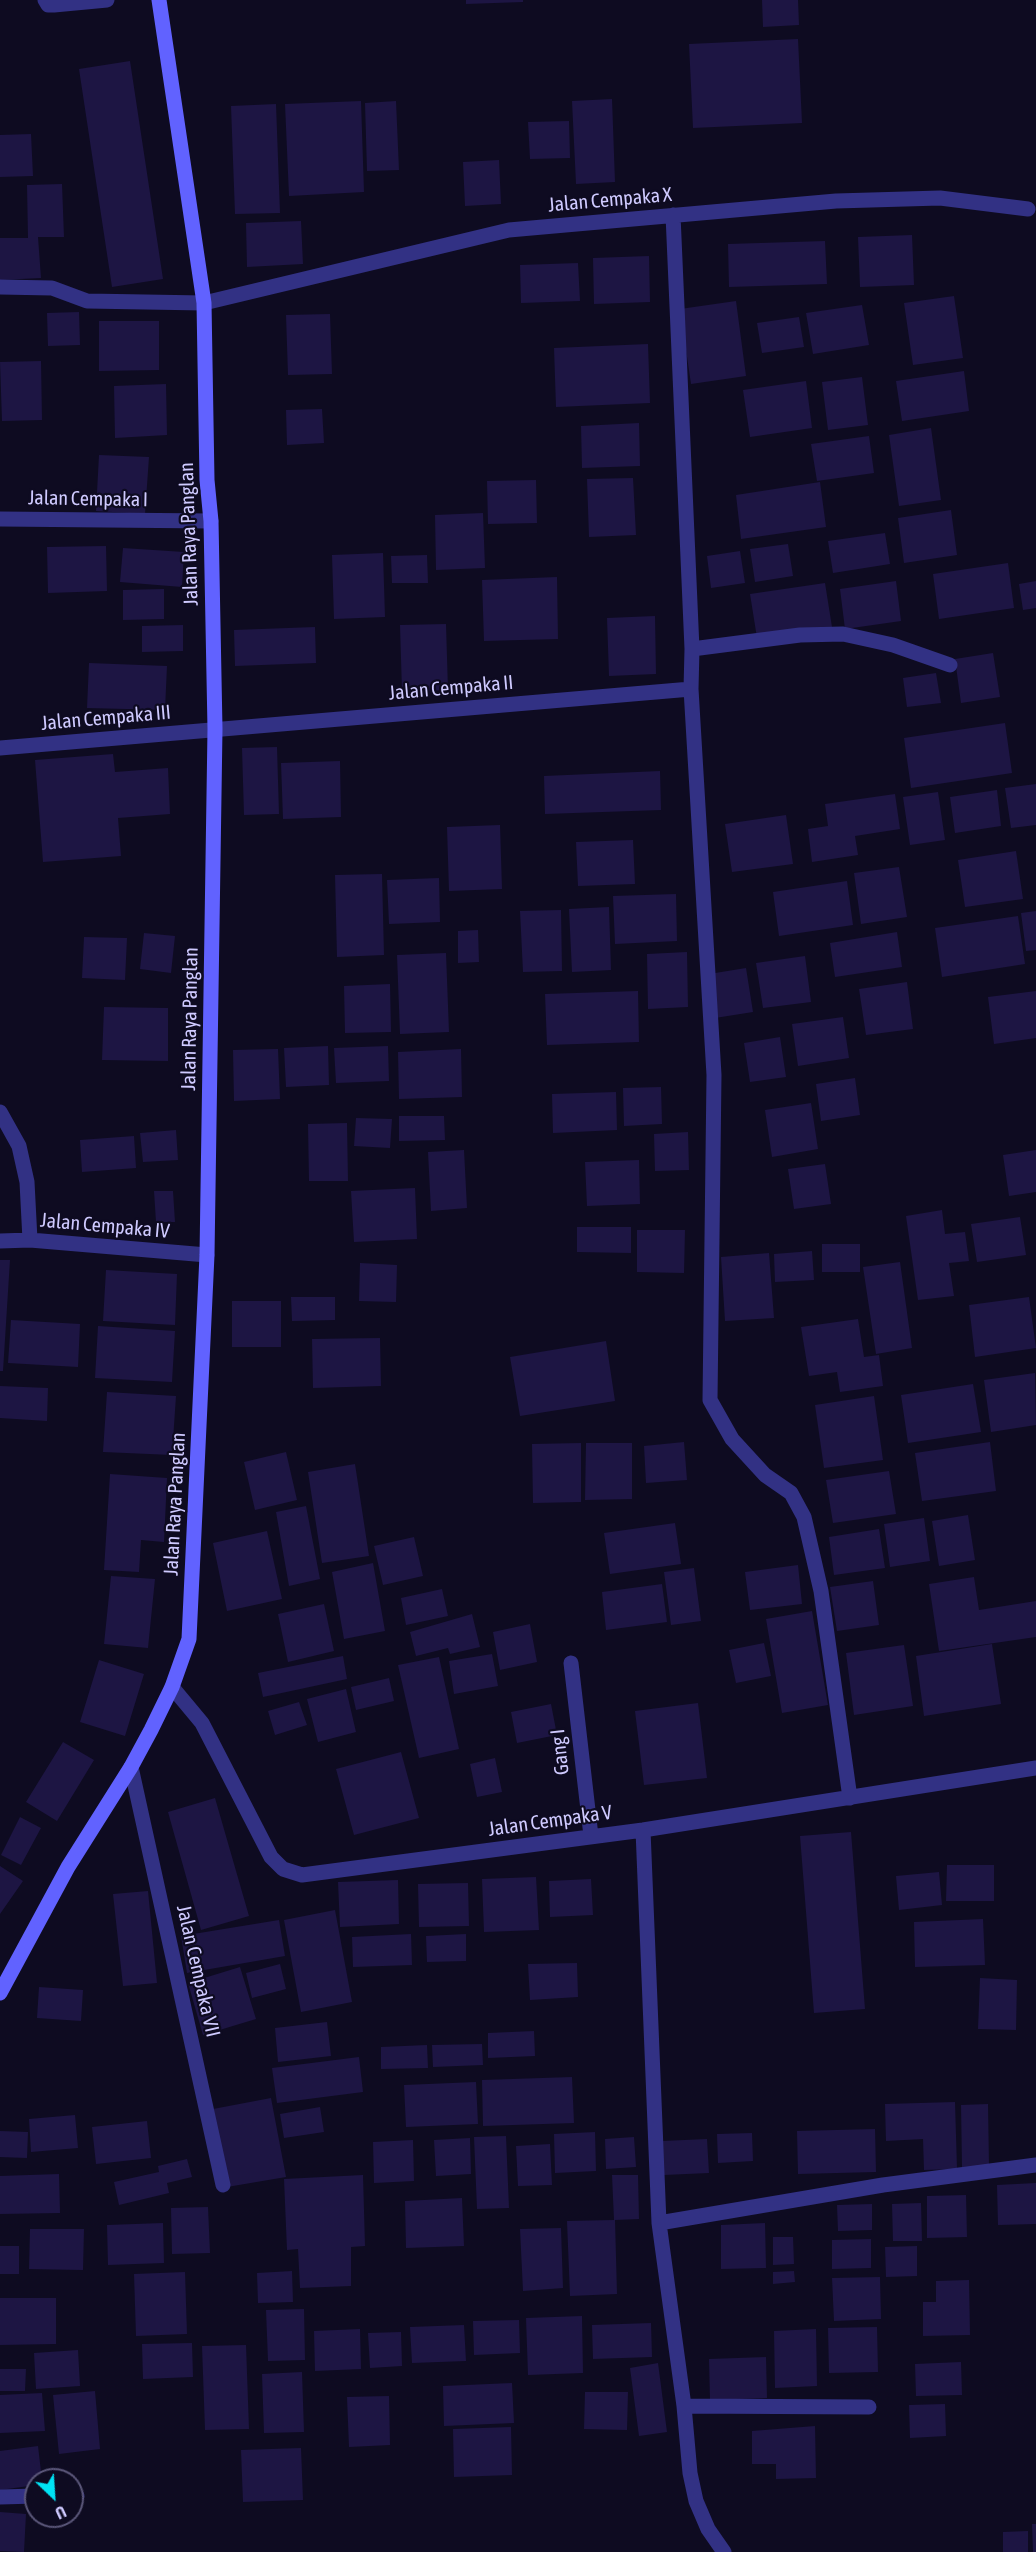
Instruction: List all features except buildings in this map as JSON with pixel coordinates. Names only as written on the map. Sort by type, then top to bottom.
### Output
[{"type":"street","points":[[49,3],[107,0]]},
{"type":"street","name":"Jalan Raya Panglan","points":[[0,1993],[68,1867],[131,1767],[172,1687],[189,1639],[207,1255],[215,729],[204,303],[159,0]]},
{"type":"street","name":"Jalan Cempaka X","points":[[0,287],[52,288],[87,301],[204,303],[509,230],[836,201],[940,198],[1028,209]]},
{"type":"street","points":[[673,215],[692,649],[691,689],[714,1076],[710,1400],[732,1439],[765,1475],[791,1493],[804,1516],[821,1591],[850,1798]]},
{"type":"street","name":"Jalan Cempaka I","points":[[1,519],[211,521]]},
{"type":"street","points":[[692,649],[800,635],[843,634],[893,645],[950,665]]},
{"type":"street","name":"Jalan Cempaka II","points":[[215,729],[691,689]]},
{"type":"street","name":"Jalan Cempaka III","points":[[0,748],[215,729]]},
{"type":"street","points":[[0,1112],[19,1146],[27,1182],[30,1240]]},
{"type":"street","name":"Jalan Cempaka IV","points":[[0,1241],[30,1240],[207,1255]]},
{"type":"street","name":"Gang I","points":[[572,1662],[591,1836]]},
{"type":"street","name":"Jalan Cempaka V","points":[[172,1687],[202,1723],[271,1857],[282,1869],[302,1875],[643,1830],[1036,1768]]},
{"type":"street","name":"Jalan Cempaka VII","points":[[131,1767],[224,2185]]},
{"type":"street","points":[[643,1830],[659,2223],[684,2406],[690,2473],[696,2501],[708,2529],[724,2552]]},
{"type":"street","points":[[659,2223],[883,2185],[1036,2165]]},
{"type":"street","points":[[684,2406],[869,2407]]},
{"type":"street","points":[[0,2497],[24,2496]]}]
